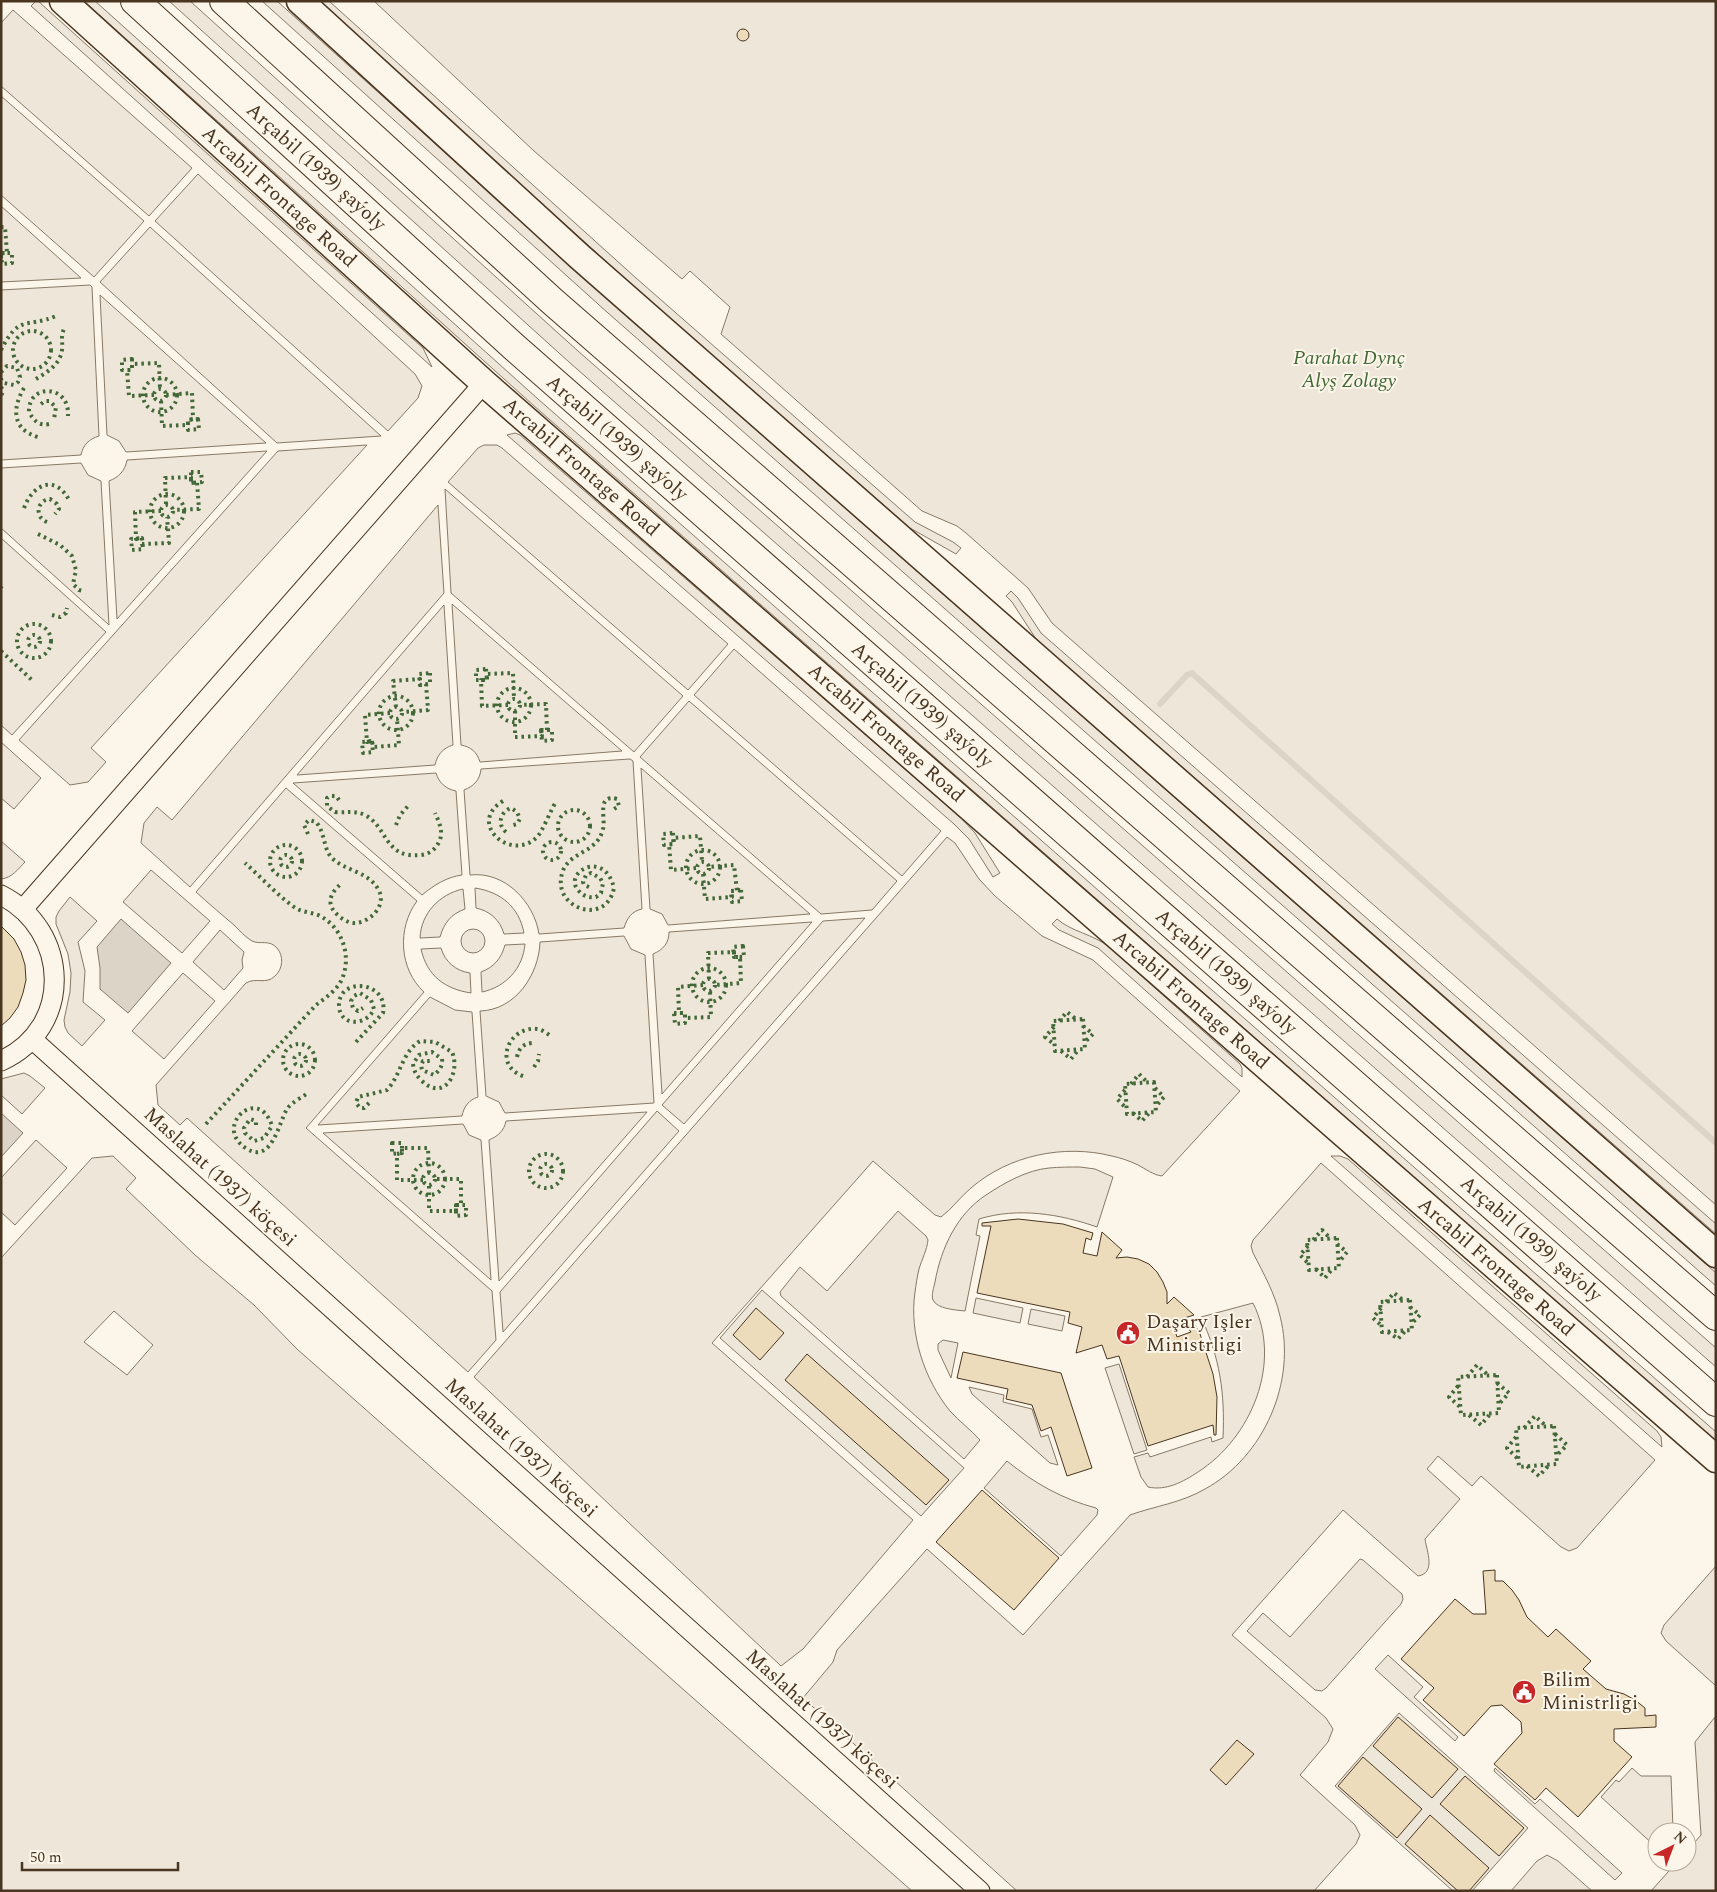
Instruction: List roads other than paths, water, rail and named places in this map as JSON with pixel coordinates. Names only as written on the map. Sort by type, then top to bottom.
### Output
[{"type":"main road","name":"Arçabil (1939) şaýoly","points":[[135,1],[513,346],[1716,1402]]},
{"type":"main road","points":[[224,1],[552,301],[1716,1316]]},
{"type":"street","name":"Arcabil Frontage Road","points":[[63,1],[484,383],[1716,1459]]},
{"type":"street","points":[[300,1],[580,257],[1716,1254]]},
{"type":"street","points":[[23,909],[484,383]]},
{"type":"street","points":[[1,895],[23,909],[34,920],[43,934],[50,948],[55,980],[49,1011],[42,1026],[21,1050],[1,1061]]},
{"type":"street","name":"Maslahat (1937) köçesi","points":[[32,1038],[980,1891]]},
{"type":"waterway","points":[[1160,704],[1187,675],[1192,673],[1716,1143]]},
{"type":"place","name":"Daşary Işler Ministrligi","points":[[1128,1333]]},
{"type":"place","name":"Bilim Ministrligi","points":[[1524,1692]]},
{"type":"park label","name":"Parahat Dynç Alyş Zolagy","points":[[1349,370]]}]
